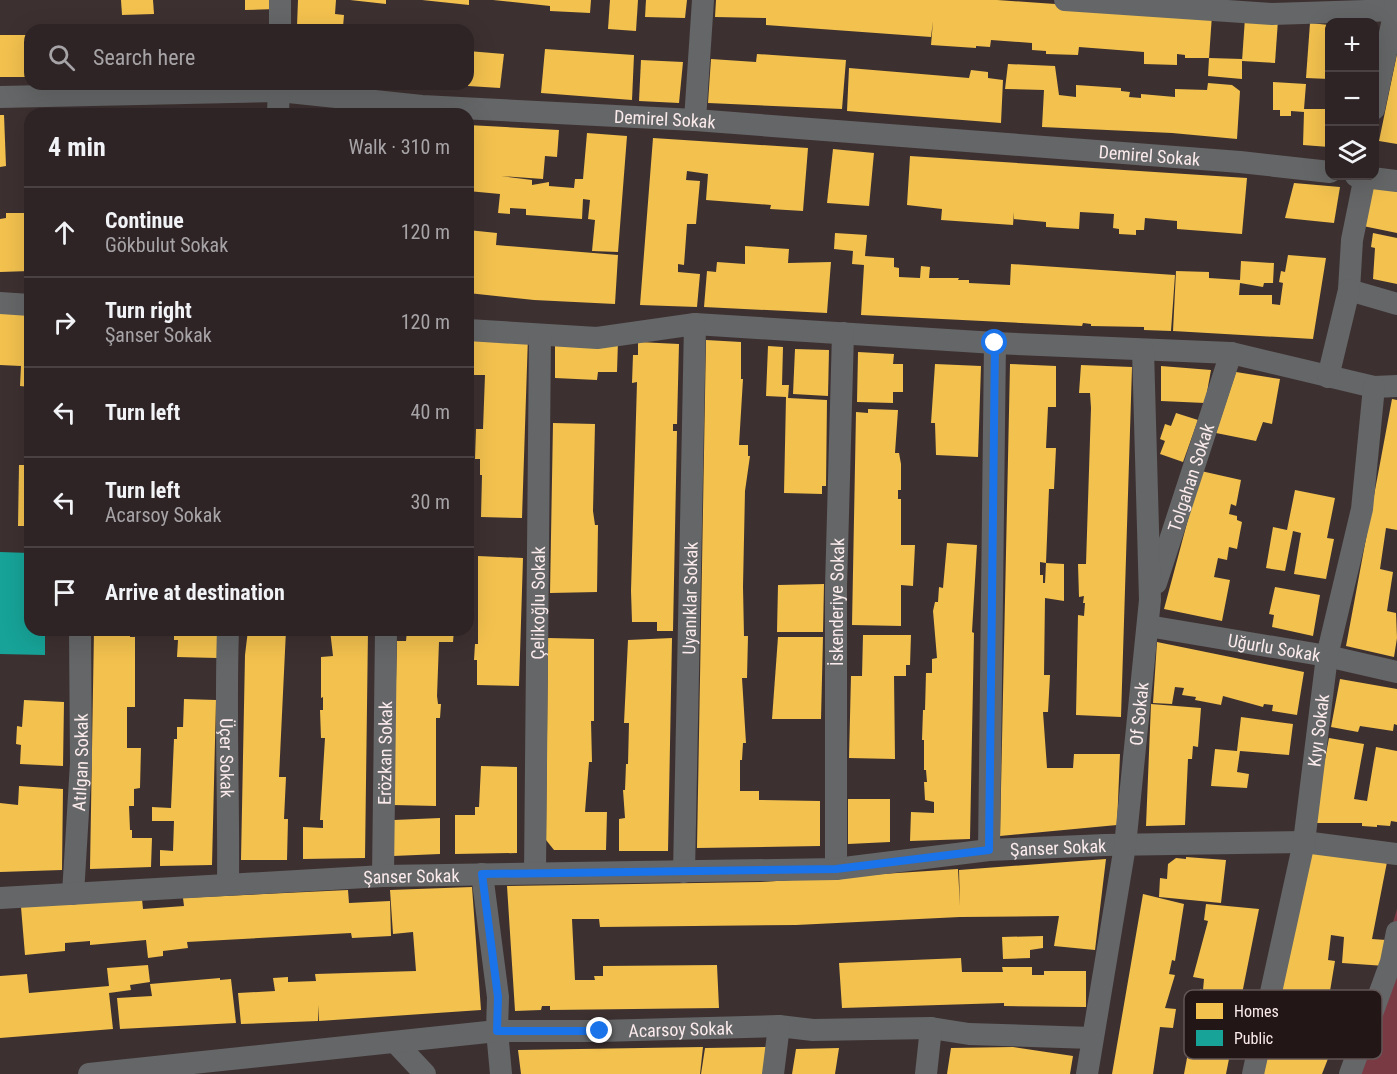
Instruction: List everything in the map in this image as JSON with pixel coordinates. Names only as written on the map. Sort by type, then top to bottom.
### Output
[{"type":"street","points":[[280,0],[280,24]]},
{"type":"street","points":[[695,120],[702,0]]},
{"type":"street","points":[[1065,0],[1272,14],[1396,7],[1379,86]]},
{"type":"street","name":"Demirel Sokak","points":[[0,97],[217,90]]},
{"type":"street","points":[[278,108],[279,90]]},
{"type":"street","name":"Demirel Sokak","points":[[295,90],[422,106],[461,108]]},
{"type":"street","name":"Demirel Sokak","points":[[474,109],[695,120],[1240,162],[1325,172]]},
{"type":"street","points":[[1379,178],[1397,181]]},
{"type":"street","points":[[1328,377],[1349,290],[1352,240],[1361,180]]},
{"type":"street","points":[[1349,290],[1397,304]]},
{"type":"street","points":[[0,303],[24,305]]},
{"type":"street","points":[[474,330],[597,338],[695,324],[995,343],[1231,353],[1374,387],[1397,386]]},
{"type":"street","name":"Uyanıklar Sokak","points":[[684,872],[695,324]]},
{"type":"street","name":"İskenderiye Sokak","points":[[836,869],[836,587],[843,333]]},
{"type":"street","name":"Çelikoğlu Sokak","points":[[535,873],[540,335]]},
{"type":"street","points":[[989,850],[995,343]]},
{"type":"street","name":"Of Sokak","points":[[1087,1074],[1125,846],[1148,626],[1150,600],[1143,350]]},
{"type":"street","name":"Tolgahan Sokak","points":[[1150,600],[1231,353]]},
{"type":"street","name":"Kıyı Sokak","points":[[1271,990],[1304,842],[1327,656],[1362,509],[1374,387]]},
{"type":"street","name":"Uğurlu Sokak","points":[[1148,626],[1327,656],[1397,672]]},
{"type":"street","name":"Atılgan Sokak","points":[[73,894],[81,763],[80,636]]},
{"type":"street","name":"Üçer Sokak","points":[[228,636],[225,710],[229,804],[228,884]]},
{"type":"street","name":"Erözkan Sokak","points":[[383,876],[386,636]]},
{"type":"street","name":"Şanser Sokak","points":[[0,898],[383,876],[836,869],[989,850],[1105,845],[1304,842],[1397,854]]},
{"type":"street","points":[[482,874],[498,997],[497,1031],[501,1074]]},
{"type":"street","points":[[1381,990],[1391,962],[1397,932]]},
{"type":"street","points":[[773,1074],[779,1026]]},
{"type":"street","name":"Acarsoy Sokak","points":[[89,1074],[497,1031],[600,1031],[779,1026],[813,1030],[931,1028],[969,1034],[1092,1038]]},
{"type":"street","points":[[926,1074],[931,1028]]},
{"type":"street","points":[[395,1042],[425,1074]]},
{"type":"street","name":"Kıyı Sokak","points":[[1253,1074],[1256,1059]]},
{"type":"street","points":[[1350,1074],[1355,1059]]},
{"type":"shaded area","points":[[1397,909],[1397,1074],[1348,1074],[1352,1059],[1382,1059],[1382,990],[1373,990]]},
{"type":"building: Homes","points":[[121,0],[153,0],[154,14],[122,15]]},
{"type":"building: Homes","points":[[245,0],[276,0],[276,9],[245,10]]},
{"type":"building: Homes","points":[[298,0],[336,0],[335,14],[344,15],[343,24],[297,24]]},
{"type":"building: Homes","points":[[350,0],[386,0],[386,4]]},
{"type":"building: Homes","points":[[422,0],[469,0],[469,5]]},
{"type":"building: Homes","points":[[493,0],[591,0],[590,13],[550,11],[550,6]]},
{"type":"building: Homes","points":[[610,0],[638,0],[636,31],[608,29]]},
{"type":"building: Homes","points":[[646,0],[687,0],[685,18],[645,17]]},
{"type":"building: Homes","points":[[716,0],[997,0],[1212,15],[1209,58],[1185,58],[1185,55],[1177,54],[1177,65],[1144,64],[1144,52],[1079,47],[1078,55],[1046,54],[1046,51],[1032,50],[1032,43],[991,40],[990,47],[931,45],[933,21],[931,37],[766,25],[766,18],[715,17]]},
{"type":"building: Homes","points":[[1245,18],[1278,20],[1275,63],[1242,61]]},
{"type":"building: Homes","points":[[1310,23],[1325,25],[1325,79],[1306,78]]},
{"type":"building: Homes","points":[[0,35],[24,35],[24,77],[0,77]]},
{"type":"building: Homes","points":[[545,49],[634,55],[632,100],[541,93]]},
{"type":"building: Homes","points":[[474,52],[504,54],[500,88],[474,86]]},
{"type":"building: Homes","points":[[757,54],[846,60],[842,109],[708,103],[711,59],[756,62]]},
{"type":"building: Homes","points":[[1397,54],[1397,144],[1379,141]]},
{"type":"building: Homes","points":[[1209,58],[1242,59],[1242,79],[1208,76]]},
{"type":"building: Homes","points":[[641,60],[683,62],[679,103],[639,101]]},
{"type":"building: Homes","points":[[1008,64],[1055,66],[1059,95],[1076,97],[1076,85],[1121,88],[1121,91],[1130,92],[1129,97],[1141,98],[1141,94],[1175,97],[1175,89],[1207,90],[1208,83],[1232,85],[1240,91],[1237,139],[1172,133],[1042,127],[1044,90],[1005,89]]},
{"type":"building: Homes","points":[[849,68],[969,78],[971,70],[988,72],[988,78],[1003,80],[1001,123],[847,111]]},
{"type":"building: Homes","points":[[1273,82],[1306,84],[1304,109],[1325,109],[1325,147],[1303,145],[1304,112],[1291,111],[1291,116],[1280,116],[1280,110],[1273,110]]},
{"type":"building: Homes","points":[[0,115],[4,115],[6,166],[0,167]]},
{"type":"building: Homes","points":[[474,125],[559,130],[557,157],[545,156],[543,179],[501,176],[532,180],[532,185],[549,182],[549,186],[574,188],[575,179],[583,179],[587,133],[627,136],[618,252],[592,251],[595,220],[588,219],[590,200],[583,199],[582,219],[526,215],[526,209],[510,208],[510,214],[498,213],[500,194],[474,192]]},
{"type":"building: Homes","points":[[653,138],[808,148],[803,211],[770,209],[771,205],[706,200],[708,174],[687,171],[686,180],[700,181],[696,224],[687,224],[684,265],[678,264],[678,272],[700,274],[697,307],[640,305]]},
{"type":"building: Homes","points":[[833,149],[874,153],[869,206],[827,203]]},
{"type":"building: Homes","points":[[910,156],[1247,178],[1242,234],[1177,229],[1177,221],[1145,218],[1144,230],[1136,230],[1136,235],[1119,234],[1119,229],[1113,228],[1114,214],[1080,212],[1079,229],[1046,227],[1046,222],[1014,219],[1014,212],[1013,225],[941,220],[942,209],[907,205]]},
{"type":"building: Homes","points":[[1372,180],[1397,184],[1397,233],[1363,226]]},
{"type":"building: Homes","points":[[1294,183],[1340,187],[1334,223],[1285,218]]},
{"type":"building: Homes","points":[[6,213],[24,213],[24,271],[0,272],[0,219],[6,218]]},
{"type":"building: Homes","points":[[474,231],[497,233],[496,245],[618,255],[615,304],[534,300],[474,294]]},
{"type":"building: Homes","points":[[835,233],[867,235],[865,256],[894,258],[894,267],[899,268],[899,277],[920,278],[921,266],[930,267],[929,278],[959,278],[958,280],[969,280],[969,283],[1010,285],[1011,264],[1175,275],[1171,331],[1144,330],[1144,327],[1091,326],[1091,324],[1083,323],[1082,326],[861,315],[864,265],[852,264],[853,251],[834,249]]},
{"type":"building: Homes","points":[[1373,233],[1397,238],[1397,284],[1373,279],[1375,248],[1371,247]]},
{"type":"building: Homes","points":[[745,246],[789,249],[788,263],[831,262],[827,313],[704,307],[707,271],[716,272],[717,262],[745,264]]},
{"type":"building: Homes","points":[[1288,255],[1326,258],[1313,339],[1173,331],[1176,271],[1209,272],[1209,278],[1240,280],[1241,261],[1274,263],[1273,283],[1264,283],[1263,287],[1240,283],[1239,295],[1272,295],[1272,304],[1280,305],[1283,283],[1279,282],[1281,271],[1285,272]]},
{"type":"building: Homes","points":[[0,311],[24,313],[24,386],[20,386],[21,366],[0,365]]},
{"type":"building: Homes","points":[[474,334],[528,336],[522,518],[481,517],[482,475],[480,475],[480,459],[475,459],[476,429],[483,429],[485,375],[474,375]]},
{"type":"building: Homes","points":[[555,338],[618,341],[617,372],[598,372],[597,380],[555,378]]},
{"type":"building: Homes","points":[[706,340],[741,342],[741,379],[743,379],[739,445],[748,445],[748,456],[750,456],[745,491],[743,587],[744,636],[748,636],[747,678],[742,678],[746,743],[743,743],[742,760],[740,760],[740,791],[759,791],[759,800],[820,801],[820,846],[697,848]]},
{"type":"building: Homes","points":[[638,342],[679,344],[677,424],[673,424],[673,431],[677,431],[673,631],[657,631],[657,622],[632,622],[637,382],[632,383],[633,355],[638,355]]},
{"type":"building: Homes","points":[[768,346],[783,347],[782,385],[789,385],[788,398],[827,400],[826,486],[822,486],[822,494],[784,493],[786,397],[766,396]]},
{"type":"building: Homes","points":[[795,349],[829,350],[828,396],[793,394]]},
{"type":"building: Homes","points":[[858,352],[894,354],[893,364],[903,364],[903,392],[893,392],[893,403],[857,402]]},
{"type":"building: Homes","points":[[935,364],[981,366],[978,457],[936,455],[935,423],[931,423]]},
{"type":"building: Homes","points":[[1010,364],[1056,366],[1056,407],[1048,407],[1046,448],[1056,448],[1054,489],[1049,489],[1046,563],[1064,564],[1064,601],[1045,598],[1044,675],[1050,675],[1048,712],[1043,712],[1047,768],[1073,768],[1074,754],[1120,754],[1117,825],[1000,836]],"holes":[[[1040,562],[1046,563],[1045,583],[1043,583],[1043,575],[1040,575]]]},
{"type":"building: Homes","points":[[1081,365],[1132,367],[1121,717],[1076,715],[1078,615],[1084,616],[1085,603],[1083,603],[1084,596],[1079,597],[1078,564],[1086,564],[1091,408],[1090,393],[1079,393]]},
{"type":"building: Homes","points":[[1161,366],[1211,370],[1205,403],[1161,401]]},
{"type":"building: Homes","points":[[1236,372],[1280,379],[1272,424],[1263,422],[1256,441],[1216,433]]},
{"type":"building: Homes","points":[[1392,399],[1397,400],[1397,530],[1386,528],[1380,569],[1393,572],[1387,611],[1396,613],[1397,638],[1394,657],[1346,646]]},
{"type":"building: Homes","points":[[868,409],[898,410],[895,453],[899,453],[901,464],[901,490],[898,490],[898,499],[901,499],[901,545],[915,545],[913,586],[901,585],[901,626],[852,625],[856,412],[868,413]]},
{"type":"building: Homes","points":[[1176,413],[1198,420],[1183,462],[1160,454],[1165,441],[1160,439],[1165,424],[1171,426]]},
{"type":"building: Homes","points":[[553,423],[595,424],[593,511],[595,525],[598,525],[597,592],[550,593]]},
{"type":"building: Homes","points":[[19,465],[24,465],[24,526],[18,526]]},
{"type":"building: Homes","points":[[1201,471],[1241,480],[1236,506],[1231,504],[1229,514],[1237,516],[1237,520],[1242,522],[1237,549],[1229,547],[1227,560],[1218,558],[1214,577],[1230,580],[1222,621],[1164,609]]},
{"type":"building: Homes","points":[[1295,490],[1335,498],[1327,538],[1334,539],[1326,579],[1294,574],[1301,533],[1293,531],[1285,571],[1266,568],[1273,527],[1287,530]]},
{"type":"building: Homes","points":[[947,543],[977,545],[972,632],[974,633],[970,839],[910,841],[911,812],[934,813],[934,802],[925,800],[924,782],[927,782],[926,770],[924,770],[924,740],[922,740],[923,710],[925,710],[926,673],[932,673],[932,659],[937,658],[933,611],[935,602],[938,602],[939,587],[943,588]]},
{"type":"building: Homes","points":[[478,556],[523,558],[519,686],[477,685],[477,660],[474,660],[475,644],[478,644]]},
{"type":"building: Homes","points":[[824,584],[823,632],[777,632],[778,585]]},
{"type":"building: Homes","points":[[1275,587],[1320,595],[1313,636],[1272,627],[1274,615],[1269,614]]},
{"type":"building: Homes","points":[[863,635],[911,635],[910,665],[906,665],[906,676],[894,676],[895,759],[849,758],[851,676],[862,676]]},
{"type":"building: Homes","points":[[94,636],[130,636],[135,637],[135,707],[127,707],[127,748],[141,748],[140,788],[134,789],[134,806],[129,806],[130,830],[132,830],[132,838],[152,838],[151,867],[90,869]]},
{"type":"building: Homes","points":[[174,636],[217,636],[217,658],[177,657],[178,640],[174,640]]},
{"type":"building: Homes","points":[[247,636],[286,636],[279,777],[286,777],[284,819],[288,819],[287,860],[241,860]]},
{"type":"building: Homes","points":[[331,636],[368,636],[365,858],[303,859],[303,827],[323,828],[323,820],[320,820],[325,738],[321,738],[320,710],[323,710],[323,697],[321,698],[321,657],[333,656]]},
{"type":"building: Homes","points":[[406,636],[454,636],[453,642],[439,642],[437,696],[438,704],[441,704],[440,718],[436,718],[436,806],[393,805],[397,641],[406,641]]},
{"type":"building: Homes","points":[[778,637],[823,637],[821,719],[772,719]]},
{"type":"building: Homes","points":[[548,638],[594,639],[592,762],[589,762],[585,812],[607,812],[606,850],[554,850],[546,840]]},
{"type":"building: Homes","points":[[672,638],[668,851],[619,851],[619,819],[625,818],[623,790],[625,790],[626,764],[628,764],[629,723],[624,723],[628,640]]},
{"type":"building: Homes","points":[[1157,642],[1304,672],[1297,715],[1272,711],[1273,705],[1264,704],[1263,707],[1223,696],[1221,705],[1195,700],[1196,697],[1182,695],[1184,688],[1175,687],[1172,704],[1153,703]]},
{"type":"building: Homes","points":[[1340,679],[1397,689],[1397,725],[1394,724],[1393,731],[1360,726],[1358,732],[1331,727]]},
{"type":"building: Homes","points":[[184,699],[216,700],[212,865],[160,866],[160,850],[173,851],[174,821],[152,821],[152,807],[171,808],[174,739],[177,739],[177,727],[183,727]]},
{"type":"building: Homes","points":[[24,700],[64,702],[63,766],[20,764],[21,745],[16,744],[17,726],[22,727]]},
{"type":"building: Homes","points":[[1151,704],[1201,708],[1198,747],[1193,746],[1192,759],[1188,759],[1185,825],[1146,826]]},
{"type":"building: Homes","points":[[1241,717],[1293,724],[1289,755],[1240,751],[1237,772],[1249,774],[1247,788],[1211,786],[1215,749],[1237,751]]},
{"type":"building: Homes","points":[[1329,738],[1364,744],[1354,799],[1367,801],[1376,747],[1397,751],[1397,822],[1391,821],[1390,826],[1377,825],[1377,827],[1362,826],[1362,823],[1313,823]]},
{"type":"building: Homes","points":[[481,766],[517,767],[517,853],[455,854],[455,815],[475,815],[475,807],[479,807]]},
{"type":"building: Homes","points":[[19,786],[63,789],[62,870],[0,872],[0,803],[18,805]]},
{"type":"building: Homes","points":[[848,799],[890,799],[890,842],[848,844]]},
{"type":"building: Homes","points":[[440,818],[440,854],[393,856],[394,820]]},
{"type":"building: Homes","points":[[1305,852],[1387,862],[1372,939],[1386,940],[1385,966],[1342,963],[1344,937],[1331,935],[1328,960],[1335,961],[1330,990],[1278,990]]},
{"type":"building: Homes","points":[[1186,857],[1226,860],[1221,903],[1159,897],[1160,878],[1167,879],[1168,864],[1176,858],[1186,859]]},
{"type":"building: Homes","points":[[1106,859],[1095,950],[1054,946],[1059,916],[960,917],[796,925],[600,927],[599,919],[572,919],[575,980],[595,980],[594,976],[603,976],[603,966],[717,965],[719,1008],[550,1010],[550,1006],[542,1006],[541,1010],[515,1011],[507,886],[761,882],[958,869],[960,906],[959,870]]},
{"type":"building: Homes","points":[[472,887],[481,1010],[319,1021],[318,1005],[318,1021],[241,1024],[238,993],[275,991],[273,978],[288,977],[288,982],[316,981],[315,974],[416,971],[413,932],[393,934],[390,890]]},
{"type":"building: Homes","points":[[348,890],[349,903],[390,901],[391,936],[352,938],[351,933],[187,942],[188,948],[163,951],[163,956],[148,958],[146,940],[90,945],[90,941],[65,943],[65,951],[25,955],[21,907],[142,899],[143,909],[184,906],[183,898]]},
{"type":"building: Homes","points":[[1143,894],[1184,904],[1175,961],[1172,960],[1169,974],[1175,975],[1165,1008],[1176,1009],[1173,1028],[1160,1027],[1153,1074],[1112,1074]]},
{"type":"building: Homes","points":[[1206,904],[1259,909],[1243,990],[1203,990],[1204,979],[1193,977],[1208,921],[1204,920]]},
{"type":"building: Homes","points":[[1043,936],[1043,948],[1030,950],[1030,958],[1003,959],[1002,937]]},
{"type":"building: Homes","points":[[961,958],[962,972],[1003,972],[1002,967],[1032,967],[1032,975],[1044,975],[1044,971],[1086,971],[1086,1007],[1004,1006],[1004,1003],[842,1008],[839,963]]},
{"type":"building: Homes","points":[[148,965],[150,982],[130,985],[131,990],[109,993],[113,1029],[0,1038],[0,976],[27,974],[29,993],[109,986],[107,968]]},
{"type":"building: Homes","points":[[220,978],[220,980],[231,979],[236,1023],[120,1029],[117,998],[152,996],[150,984]]},
{"type":"building: Homes","points":[[703,1047],[700,1074],[521,1074],[518,1050]]},
{"type":"building: Homes","points":[[767,1047],[763,1074],[701,1074],[705,1048]]},
{"type":"building: Homes","points":[[1013,1047],[1073,1056],[1070,1074],[947,1074],[951,1048]]},
{"type":"building: Homes","points":[[839,1048],[835,1074],[792,1074],[796,1049]]},
{"type":"building: Homes","points":[[1187,1059],[1229,1059],[1226,1074],[1184,1074]]},
{"type":"building: Homes","points":[[1263,1059],[1328,1059],[1322,1074],[1260,1074]]},
{"type":"building: Public","points":[[0,552],[24,553],[24,636],[45,636],[45,655],[0,654]]},
{"type":"route","points":[[600,1031],[497,1031],[498,997],[482,874],[836,869],[989,850],[995,343]]}]
